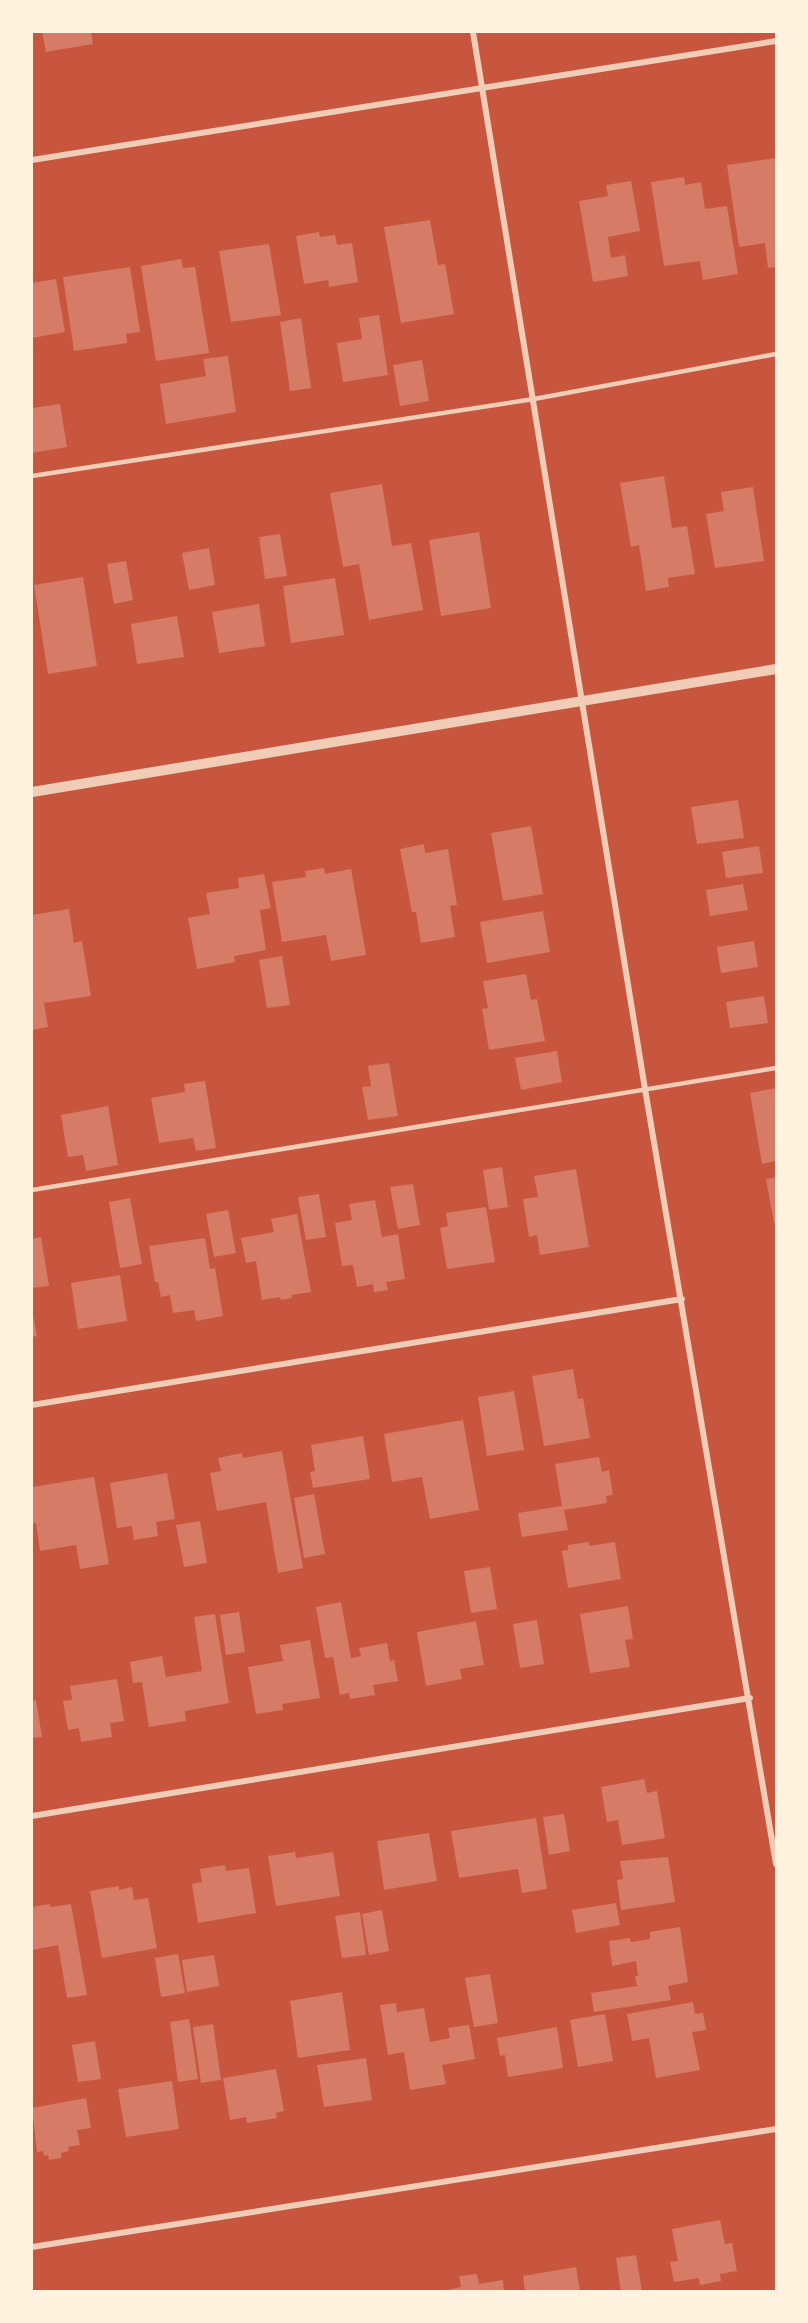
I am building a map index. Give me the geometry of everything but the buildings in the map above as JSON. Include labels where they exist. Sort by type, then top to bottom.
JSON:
[{"type":"street","points":[[473,32],[645,1089],[777,1864]]},
{"type":"street","points":[[32,160],[777,40]]},
{"type":"street","points":[[32,792],[777,669]]},
{"type":"street","points":[[32,1406],[682,1299]]},
{"type":"street","points":[[32,1816],[750,1698]]},
{"type":"street","points":[[32,2247],[777,2128]]},
{"type":"lane","points":[[32,476],[534,399],[777,354]]},
{"type":"lane","points":[[32,1190],[777,1068]]}]
